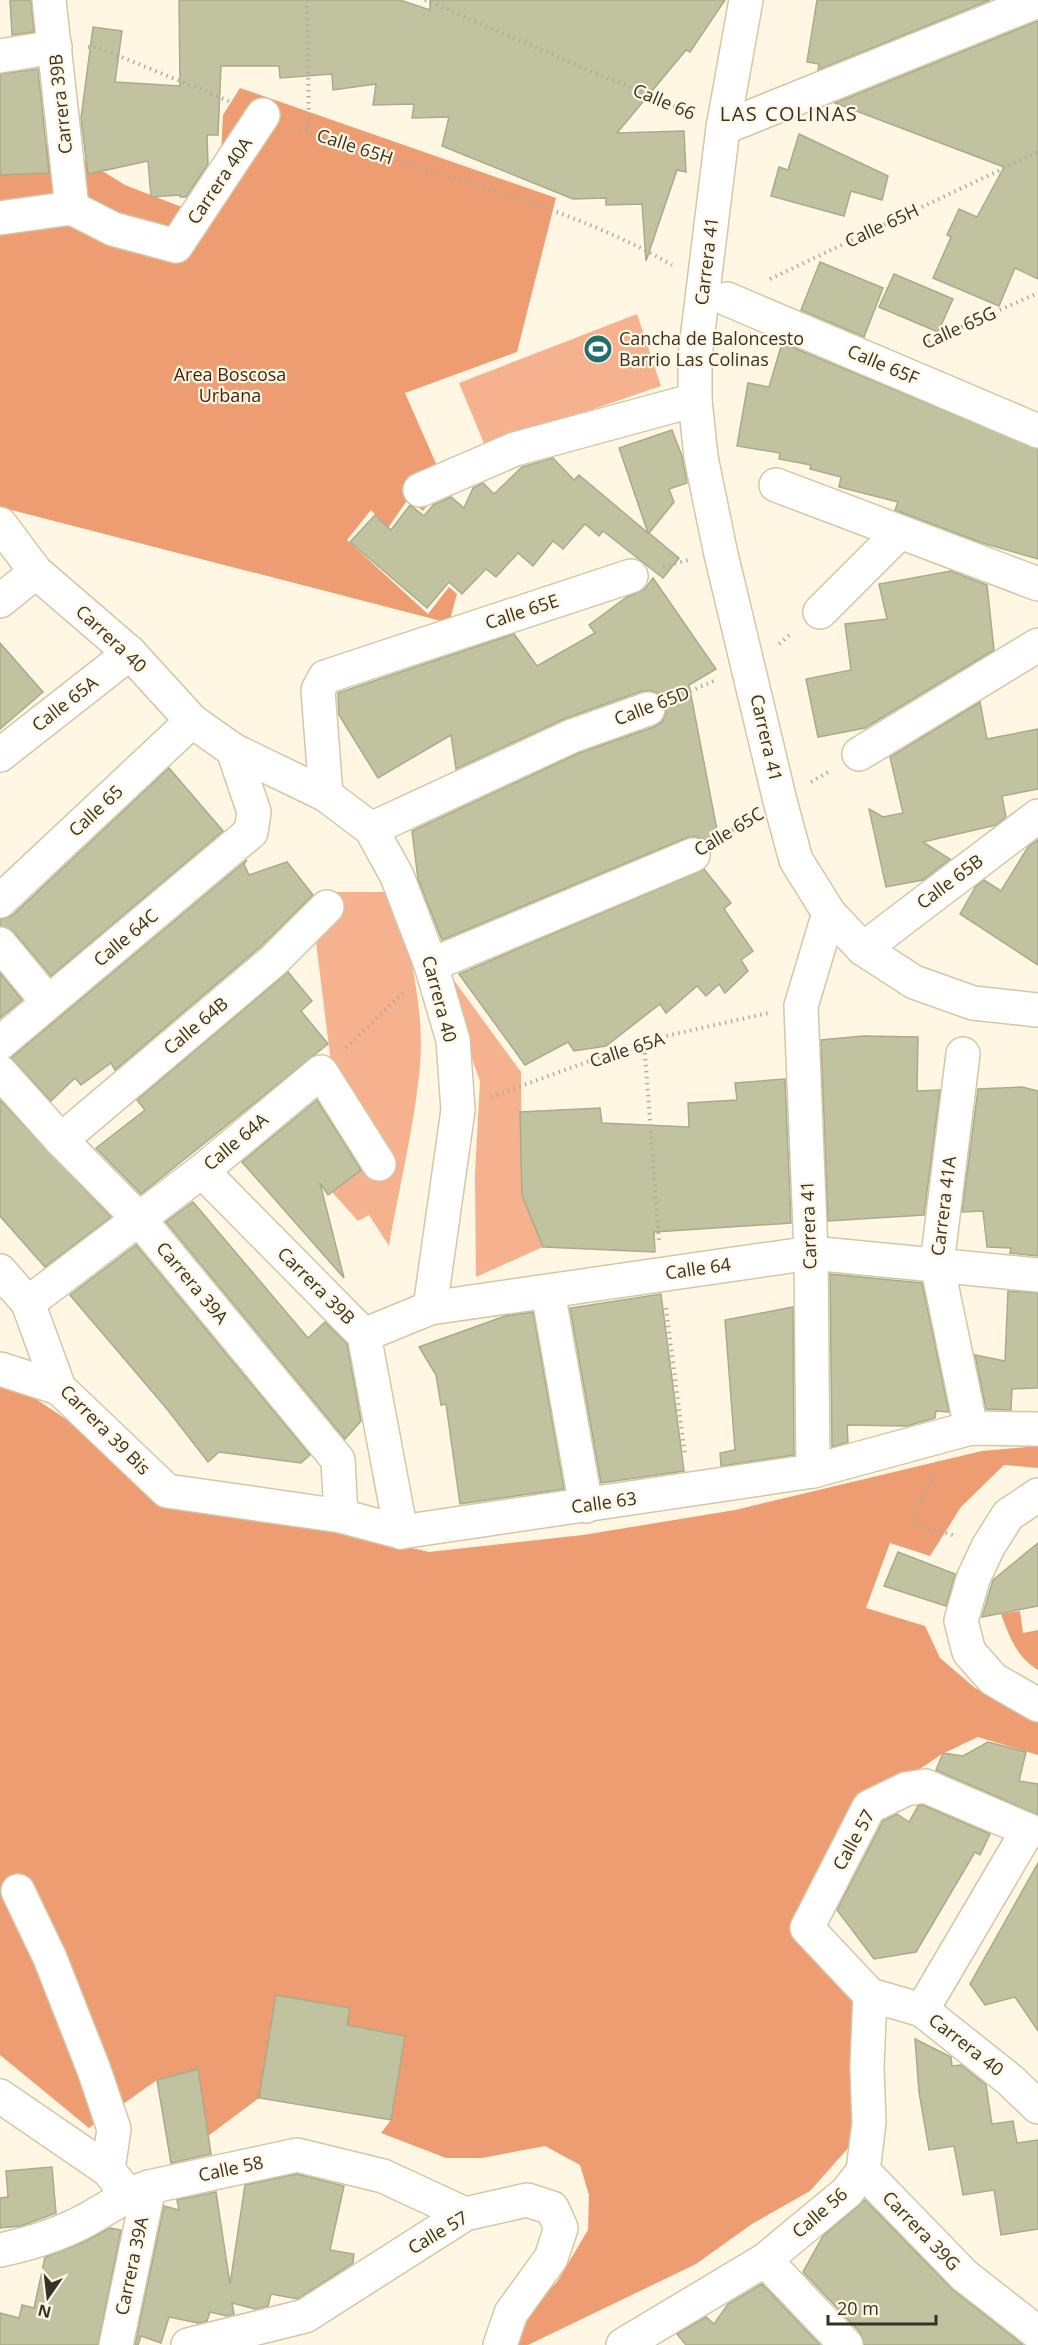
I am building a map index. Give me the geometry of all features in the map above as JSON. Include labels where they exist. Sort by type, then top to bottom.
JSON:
[{"type":"street","name":"Carrera 39B","points":[[49,0],[72,208]]},
{"type":"street","name":"Carrera 41","points":[[746,0],[723,128],[715,291],[695,356],[695,400],[701,457],[720,550],[750,666],[780,801],[796,860],[829,913],[801,1006],[811,1253],[813,1471]]},
{"type":"street","points":[[723,128],[1038,0]]},
{"type":"street","points":[[0,56],[55,47]]},
{"type":"street","name":"Carrera 40A","points":[[72,208],[113,228],[176,246],[263,115]]},
{"type":"street","points":[[0,218],[72,208]]},
{"type":"street","name":"Calle 65F","points":[[715,291],[1038,431]]},
{"type":"street","points":[[420,490],[515,449],[695,400]]},
{"type":"street","points":[[776,485],[1038,584]]},
{"type":"street","name":"Carrera 40","points":[[0,524],[36,572],[130,653],[192,721],[233,750],[326,795],[371,829],[397,876],[431,965],[453,1040],[458,1110],[430,1308]]},
{"type":"street","points":[[820,612],[900,532]]},
{"type":"street","points":[[0,601],[36,572]]},
{"type":"street","name":"Calle 65E","points":[[326,795],[318,690],[325,677],[631,576]]},
{"type":"street","points":[[859,754],[1038,645]]},
{"type":"street","name":"Calle 65A","points":[[0,755],[130,653]]},
{"type":"street","name":"Calle 65D","points":[[371,829],[572,736],[648,709]]},
{"type":"street","name":"Calle 65","points":[[0,901],[192,721]]},
{"type":"street","name":"Calle 64C","points":[[0,1043],[251,832],[254,812],[233,750]]},
{"type":"street","name":"Calle 65B","points":[[863,949],[1038,816]]},
{"type":"street","name":"Calle 65C","points":[[431,965],[693,855]]},
{"type":"street","name":"Calle 64B","points":[[61,1140],[273,961],[327,907]]},
{"type":"street","points":[[829,913],[863,949],[914,982],[945,995],[973,1003],[1038,1010]]},
{"type":"street","points":[[0,944],[48,1002]]},
{"type":"street","name":"Carrera 41A","points":[[963,1054],[937,1264],[971,1428]]},
{"type":"street","name":"Carrera 39A","points":[[0,1072],[61,1140],[139,1219],[338,1460],[341,1516]]},
{"type":"street","points":[[321,1072],[379,1164]]},
{"type":"street","name":"Calle 64A","points":[[28,1303],[202,1171],[321,1072]]},
{"type":"street","name":"Carrera 39B","points":[[202,1171],[364,1335],[401,1532]]},
{"type":"street","name":"Calle 64","points":[[364,1335],[430,1308],[811,1253],[1038,1275]]},
{"type":"street","name":"Carrera 39 Bis","points":[[0,1271],[28,1303],[59,1388],[167,1491]]},
{"type":"street","points":[[548,1292],[586,1506]]},
{"type":"street","points":[[0,1369],[59,1388]]},
{"type":"street","name":"Calle 63","points":[[167,1491],[341,1516],[401,1532],[813,1471],[971,1428],[1038,1429]]},
{"type":"street","points":[[1038,1495],[1008,1515],[988,1547],[973,1579],[961,1620],[969,1652],[993,1679],[1038,1705]]},
{"type":"street","name":"Calle 57","points":[[870,1995],[807,1928],[869,1807],[906,1789],[925,1786],[1028,1830],[921,2010]]},
{"type":"street","name":"Carrera 39A","points":[[18,1891],[50,1958],[94,2070],[114,2129],[128,2184],[116,2345]]},
{"type":"street","points":[[864,2171],[869,2122],[867,2067],[870,1995]]},
{"type":"street","name":"Carrera 40","points":[[870,1995],[921,2010],[1010,2080],[1038,2107]]},
{"type":"street","points":[[0,2096],[128,2184]]},
{"type":"street","name":"Calle 58","points":[[0,2250],[41,2239],[99,2213],[128,2184],[297,2155],[383,2175],[465,2214]]},
{"type":"street","name":"Calle 56","points":[[623,2345],[660,2336],[765,2260],[847,2192],[864,2171]]},
{"type":"street","name":"Carrera 39G","points":[[864,2171],[965,2276],[1038,2332]]},
{"type":"street","name":"Calle 57","points":[[188,2345],[304,2316],[465,2214],[527,2200],[552,2208],[561,2228],[551,2258],[511,2313],[501,2345]]},
{"type":"street","points":[[765,2260],[846,2345]]},
{"type":"path","points":[[307,0],[309,132]]},
{"type":"path","name":"Calle 66","points":[[425,0],[723,128]]},
{"type":"path","name":"Calle 65H","points":[[55,47],[96,47],[309,132],[536,206],[627,239],[715,291],[1038,152]]},
{"type":"path","name":"Calle 65G","points":[[880,363],[1038,293]]},
{"type":"path","points":[[631,576],[720,550]]},
{"type":"path","name":"Calle 65D","points":[[648,709],[750,666],[820,612]]},
{"type":"path","name":"Calle 65C","points":[[693,855],[859,754]]},
{"type":"path","points":[[321,1072],[431,965]]},
{"type":"path","name":"Calle 65A","points":[[458,1110],[644,1041],[801,1006]]},
{"type":"path","points":[[942,1468],[933,1476],[910,1522],[988,1547]]},
{"type":"shaded area","name":"Cancha de Baloncesto Barrio Las Colinas","points":[[637,314],[661,386],[485,446],[459,383]]},
{"type":"shaded area","points":[[327,892],[397,892],[415,978],[421,1044],[418,1087],[389,1246],[369,1215],[358,1221],[332,1192],[365,1167],[336,1103],[315,934]]},
{"type":"shaded area","points":[[453,979],[521,1072],[522,1195],[543,1247],[476,1277],[475,1174],[480,1081],[445,984]]},
{"type":"green space","name":"Area Boscosa Urbana","points":[[240,88],[556,198],[517,352],[405,393],[445,484],[423,511],[408,499],[388,528],[371,510],[347,540],[428,614],[449,587],[457,594],[449,623],[0,507],[0,158],[47,144],[83,159],[125,185],[179,206],[218,210],[223,115]]},
{"type":"green space","points":[[0,1375],[178,1494],[429,1552],[583,1535],[735,1510],[982,1451],[1038,1446],[1038,1468],[1004,1465],[961,1507],[930,1556],[890,1543],[866,1608],[925,1626],[940,1658],[975,1688],[1038,1716],[1038,1755],[978,1737],[942,1754],[902,1781],[820,1891],[828,1924],[870,1995],[858,2137],[810,2191],[752,2224],[696,2264],[528,2345],[517,2345],[507,2332],[557,2282],[588,2230],[589,2195],[580,2165],[545,2146],[482,2158],[446,2158],[381,2133],[391,2120],[405,2036],[370,2029],[367,2040],[276,1996],[259,2098],[208,2136],[198,2069],[157,2080],[89,2128],[0,2055]]},
{"type":"green space","points":[[1020,1611],[1023,1633],[1038,1630],[1038,1670],[1030,1665],[1019,1652],[1001,1614]]},
{"type":"building","points":[[10,0],[31,0],[34,32],[12,35]]},
{"type":"building","points":[[179,0],[400,0],[430,10],[430,0],[725,0],[690,52],[686,50],[617,133],[684,131],[686,172],[677,170],[646,261],[642,204],[606,205],[606,198],[573,199],[442,146],[449,117],[412,118],[414,104],[373,105],[376,84],[333,90],[332,74],[280,78],[279,66],[221,66],[218,135],[207,135],[208,164],[186,197],[180,197],[180,195],[151,197],[148,161],[88,174],[81,118],[93,27],[122,31],[115,82],[180,86]]},
{"type":"building","points":[[817,0],[990,0],[818,70],[819,64],[807,62]]},
{"type":"building","points":[[1038,21],[1038,279],[1015,268],[999,306],[933,278],[951,237],[947,235],[959,209],[977,217],[1004,167],[835,103]]},
{"type":"building","points":[[38,69],[49,173],[0,175],[0,74]]},
{"type":"building","points":[[799,134],[888,176],[882,200],[851,191],[844,216],[771,196],[779,167],[788,170]]},
{"type":"building","points":[[820,262],[883,288],[864,337],[801,310]]},
{"type":"building","points":[[894,274],[953,299],[938,332],[879,307]]},
{"type":"building","points":[[782,343],[1038,449],[1038,559],[979,542],[895,510],[898,502],[839,487],[841,477],[810,469],[811,465],[779,459],[780,453],[737,446],[748,383],[769,387]]},
{"type":"building","points":[[672,430],[682,456],[687,483],[669,489],[674,502],[649,533],[679,558],[663,578],[603,531],[599,536],[585,524],[563,549],[553,541],[533,566],[518,553],[496,577],[486,569],[462,594],[449,582],[427,608],[350,542],[375,515],[391,530],[410,505],[424,516],[433,505],[451,497],[464,508],[473,488],[483,483],[494,494],[522,467],[553,458],[574,480],[579,475],[648,533],[619,448]]},
{"type":"building","points":[[951,571],[987,585],[994,650],[865,728],[818,737],[806,679],[851,670],[845,624],[887,619],[879,584]]},
{"type":"building","points":[[653,578],[716,669],[689,685],[718,835],[704,840],[695,836],[686,838],[442,940],[418,879],[412,831],[579,753],[654,727],[662,722],[666,713],[665,702],[661,695],[652,691],[642,691],[564,719],[456,769],[451,735],[378,778],[339,715],[338,693],[514,634],[537,666],[595,633],[589,625],[627,597],[645,589]]},
{"type":"building","points":[[0,643],[43,692],[0,729]]},
{"type":"building","points":[[980,702],[987,739],[1038,729],[1038,789],[1002,796],[1006,817],[996,825],[923,842],[950,859],[923,880],[886,887],[869,809],[883,817],[903,813],[890,757]]},
{"type":"building","points":[[169,768],[223,831],[51,976],[14,932],[0,926],[0,919],[13,915]]},
{"type":"building","points":[[1038,840],[1038,965],[960,914],[976,886],[984,880],[1001,891],[1028,847]]},
{"type":"building","points":[[247,860],[244,864],[249,875],[287,862],[313,895],[260,947],[115,1070],[111,1063],[81,1085],[75,1078],[51,1101],[11,1058]]},
{"type":"building","points":[[704,869],[731,903],[724,909],[753,951],[741,960],[748,971],[725,993],[719,984],[706,996],[697,986],[666,1013],[660,1004],[606,1046],[574,1051],[568,1042],[525,1065],[459,974]]},
{"type":"building","points":[[288,972],[312,1001],[301,1011],[328,1044],[141,1194],[96,1148],[145,1110],[137,1100]]},
{"type":"building","points":[[0,973],[22,1000],[0,1018]]},
{"type":"building","points":[[863,1036],[918,1037],[917,1091],[940,1090],[924,1215],[828,1221],[821,1040]]},
{"type":"building","points":[[785,1079],[791,1223],[654,1232],[655,1252],[543,1247],[522,1195],[520,1112],[600,1108],[602,1123],[689,1127],[688,1103],[737,1100],[735,1083]]},
{"type":"building","points":[[1022,1087],[1038,1091],[1038,1256],[1010,1253],[1011,1248],[987,1247],[983,1211],[962,1212],[978,1089]]},
{"type":"building","points":[[0,1100],[111,1217],[45,1267],[0,1216]]},
{"type":"building","points":[[317,1100],[361,1170],[328,1195],[320,1183],[344,1278],[242,1162]]},
{"type":"building","points":[[193,1202],[308,1338],[325,1322],[347,1344],[361,1421],[345,1439],[166,1222]]},
{"type":"building","points":[[136,1245],[310,1455],[301,1463],[219,1452],[208,1462],[167,1409],[70,1295]]},
{"type":"building","points":[[830,1274],[922,1283],[949,1412],[936,1411],[935,1418],[907,1426],[847,1425],[848,1442],[832,1447]]},
{"type":"building","points":[[1008,1291],[1038,1293],[1038,1388],[1012,1389],[1011,1410],[986,1409],[975,1355],[1005,1361]]},
{"type":"building","points":[[661,1294],[684,1471],[601,1483],[570,1308]]},
{"type":"building","points":[[793,1307],[794,1455],[721,1466],[720,1453],[735,1450],[725,1320]]},
{"type":"building","points":[[533,1312],[564,1489],[460,1504],[446,1404],[441,1405],[436,1375],[419,1347],[505,1316]]},
{"type":"building","points":[[1038,1543],[1038,1606],[982,1617],[993,1580]]},
{"type":"building","points":[[898,1552],[955,1574],[946,1606],[884,1586]]},
{"type":"building","points":[[988,1742],[1026,1752],[1019,1781],[1038,1784],[1038,1815],[936,1770],[943,1753],[963,1756]]},
{"type":"building","points":[[923,1805],[990,1834],[980,1855],[975,1852],[916,1952],[874,1959],[837,1910],[883,1821],[897,1814],[909,1822],[918,1806]]},
{"type":"building","points":[[1038,1863],[1038,2031],[1015,1997],[985,2005],[970,1984]]},
{"type":"building","points":[[276,1995],[350,2008],[347,2025],[405,2036],[391,2120],[259,2098]]},
{"type":"building","points":[[915,2039],[951,2057],[952,2066],[961,2065],[986,2085],[992,2124],[1013,2121],[1017,2143],[1038,2140],[1038,2229],[1001,2235],[994,2190],[963,2195],[954,2146],[929,2150],[919,2092]]},
{"type":"building","points":[[198,2069],[211,2154],[171,2163],[157,2080]]},
{"type":"building","points":[[52,2167],[56,2213],[21,2226],[0,2228],[0,2198],[8,2197],[6,2171]]},
{"type":"building","points":[[297,2174],[344,2186],[330,2250],[354,2254],[353,2263],[298,2299],[271,2294],[268,2306],[255,2309],[232,2303],[234,2314],[227,2316],[210,2312],[207,2321],[198,2323],[169,2317],[161,2343],[141,2336],[138,2345],[135,2345],[164,2206],[179,2210],[177,2200],[216,2192],[230,2284],[245,2185]]},
{"type":"building","points":[[865,2200],[952,2289],[1023,2345],[864,2345],[860,2332],[803,2272],[823,2236]]},
{"type":"building","points":[[110,2228],[121,2230],[98,2345],[0,2345],[0,2313],[19,2318],[22,2305],[34,2308],[45,2257],[84,2242]]},
{"type":"building","points":[[762,2284],[820,2345],[686,2345],[677,2334],[706,2317],[714,2324],[728,2304]]},
{"type":"place","name":"Cancha de Baloncesto Barrio Las Colinas","points":[[598,349]]},
{"type":"district","name":"LAS COLINAS","points":[[789,114]]}]
